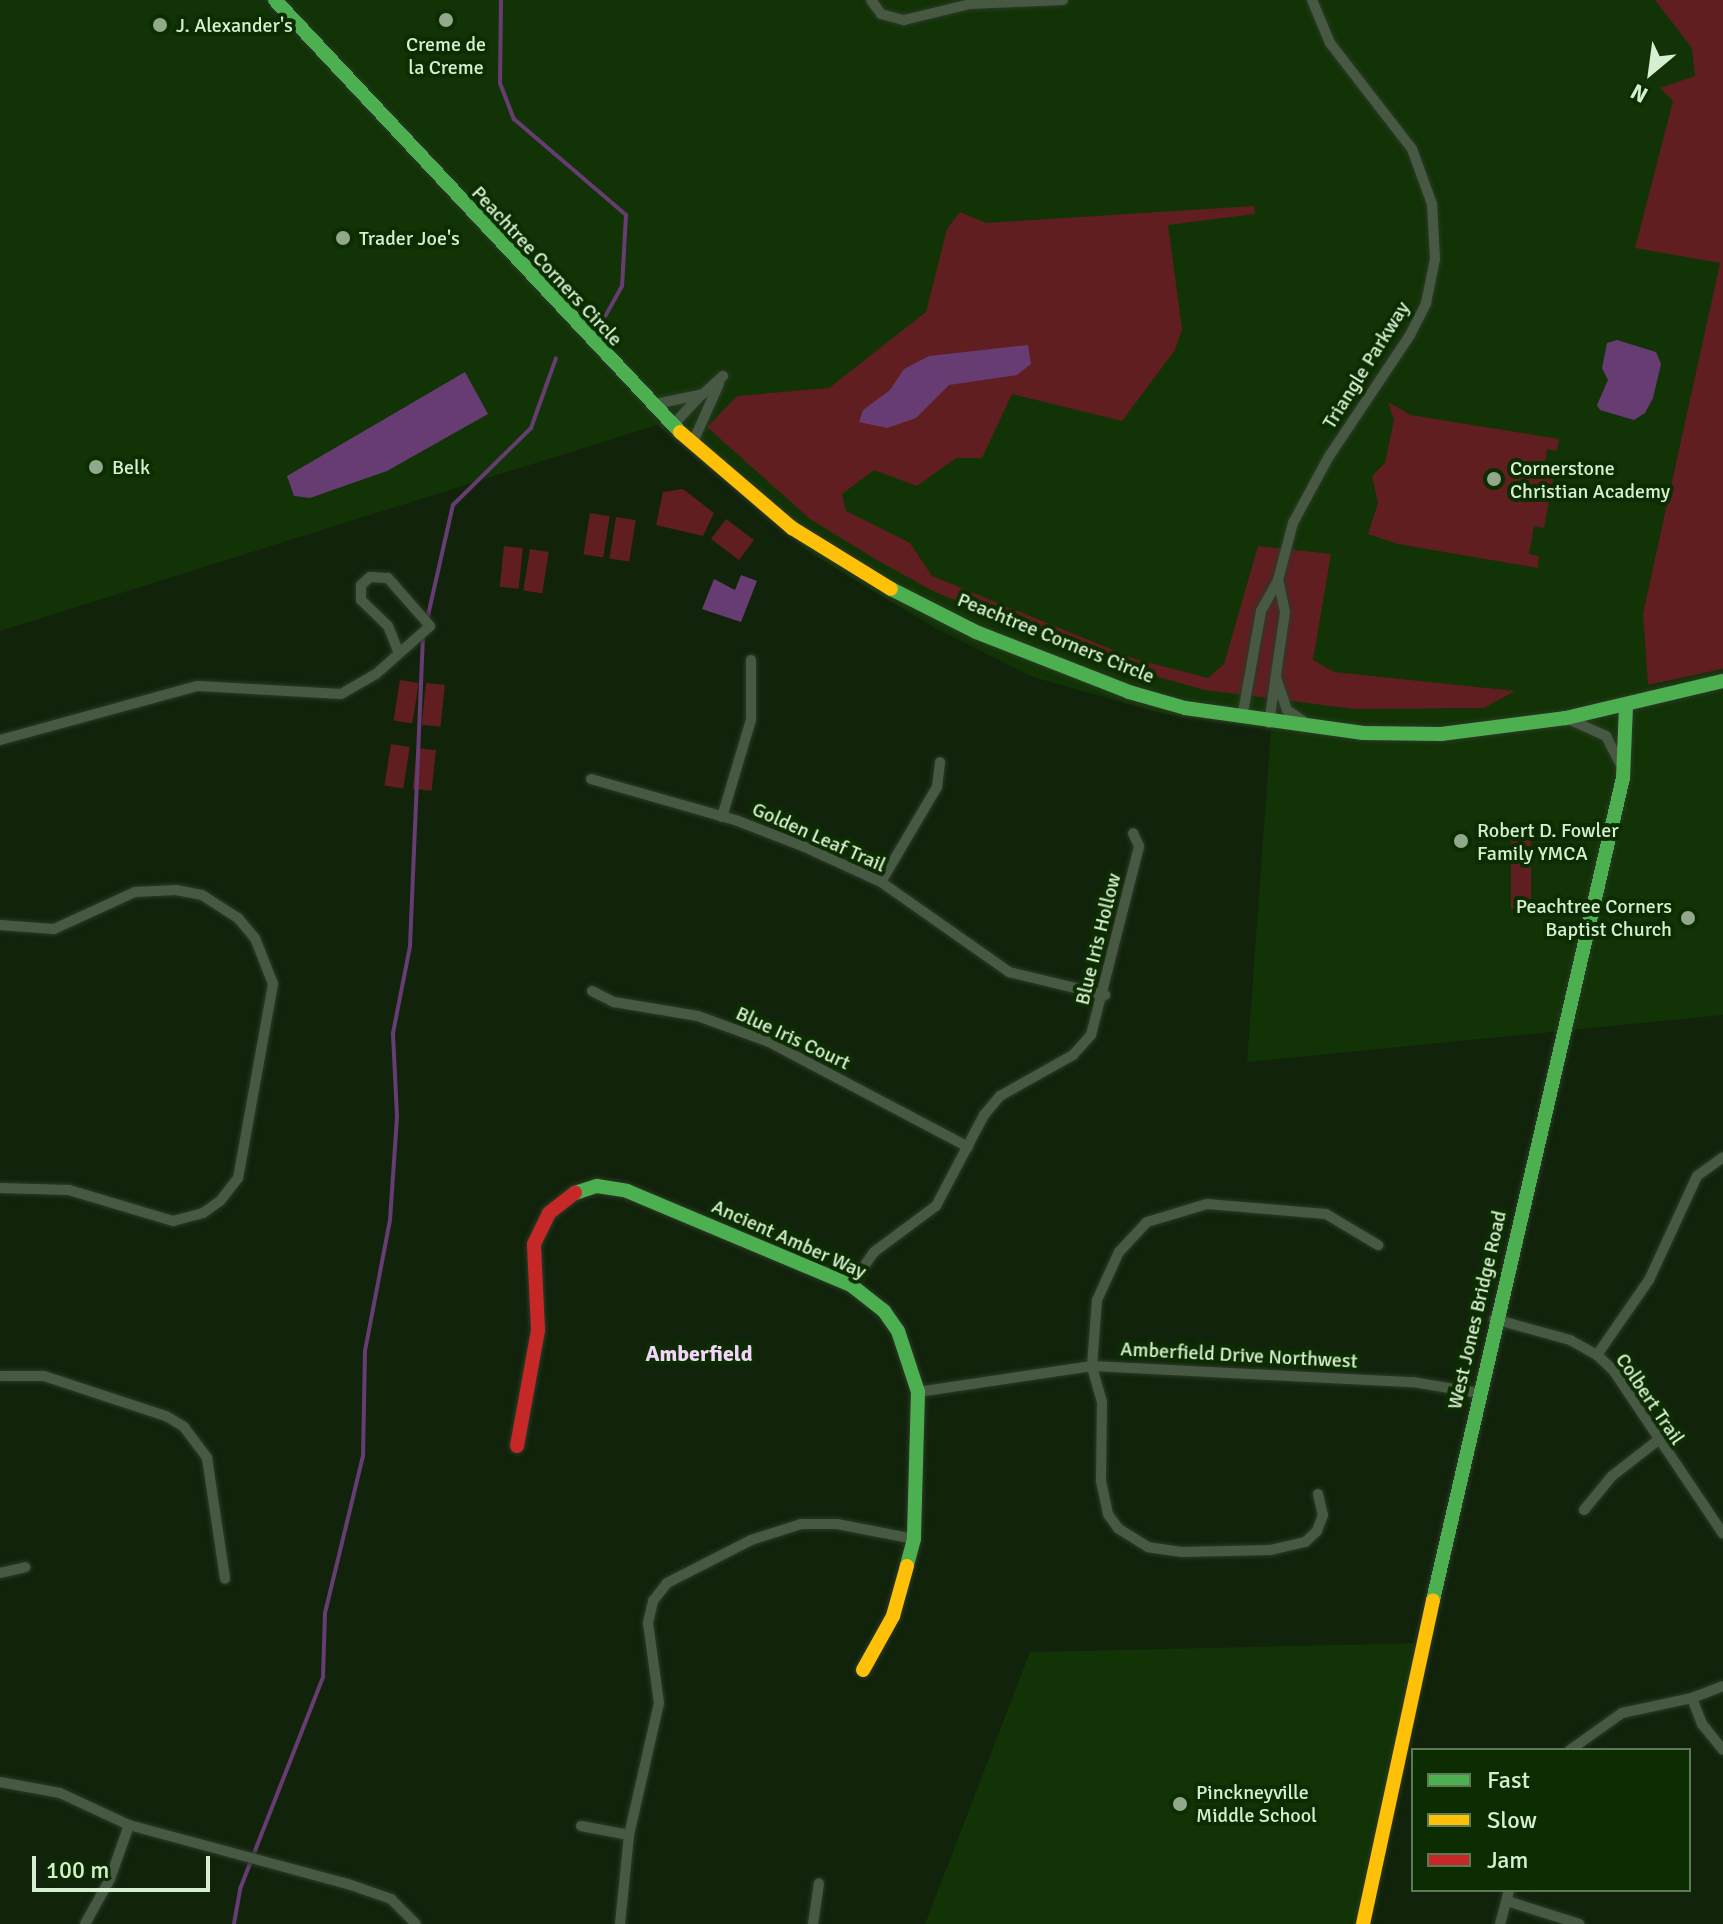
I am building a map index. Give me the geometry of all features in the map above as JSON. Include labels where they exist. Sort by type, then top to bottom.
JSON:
[{"type":"street","name":"Peachtree Corners Circle","points":[[275,0],[651,405],[692,444],[792,528],[878,582],[962,625],[1129,692],[1242,718],[1314,729],[1441,734],[1566,718],[1723,681]]},
{"type":"street","points":[[871,0],[881,14],[904,20],[967,2],[1063,0]]},
{"type":"street","name":"Triangle Parkway","points":[[1242,718],[1261,611],[1278,580],[1285,546],[1304,499],[1410,335],[1426,303],[1435,259],[1432,204],[1412,149],[1330,43],[1312,0]]},
{"type":"street","points":[[673,425],[723,376],[692,444]]},
{"type":"street","points":[[651,405],[703,394]]},
{"type":"street","points":[[0,740],[198,686],[341,694],[376,674],[430,626],[388,578],[370,577],[361,585],[361,600],[388,626],[399,653]]},
{"type":"street","name":"Triangle Parkway","points":[[1269,723],[1285,612],[1278,580]]},
{"type":"street","points":[[722,817],[751,720],[751,660]]},
{"type":"street","points":[[1275,676],[1287,710],[1314,729]]},
{"type":"street","name":"West Jones Bridge Road","points":[[1363,1924],[1494,1319],[1623,778],[1626,706]]},
{"type":"street","points":[[1566,718],[1606,736],[1616,748],[1623,778]]},
{"type":"street","points":[[881,882],[937,787],[940,762]]},
{"type":"street","name":"Golden Leaf Trail","points":[[591,779],[722,817],[881,882],[1009,972],[1105,995]]},
{"type":"street","name":"Blue Iris Hollow","points":[[851,1285],[874,1252],[936,1206],[1000,1096],[1073,1055],[1091,1035],[1105,995],[1139,846],[1133,833]]},
{"type":"street","points":[[0,925],[54,929],[135,892],[176,890],[202,895],[238,918],[255,938],[273,984],[238,1178],[220,1201],[203,1213],[173,1221],[69,1190],[0,1188]]},
{"type":"street","name":"Blue Iris Court","points":[[592,991],[614,1002],[698,1016],[769,1042],[968,1147]]},
{"type":"street","points":[[1597,1355],[1649,1280],[1697,1176],[1723,1157]]},
{"type":"street","name":"Ancient Amber Way","points":[[517,1446],[538,1330],[534,1244],[549,1213],[578,1191],[597,1186],[627,1191],[851,1285],[884,1311],[898,1331],[918,1392],[914,1539],[893,1616],[863,1670]]},
{"type":"street","points":[[1318,1494],[1323,1515],[1305,1542],[1217,1553],[1182,1552],[1132,1540],[1108,1514],[1101,1481],[1102,1402],[1092,1366],[1094,1317],[1102,1283],[1119,1252],[1147,1222],[1207,1204],[1279,1207],[1326,1214],[1378,1245]]},
{"type":"street","name":"Colbert Trail","points":[[1494,1319],[1570,1340],[1597,1355],[1626,1388],[1657,1441],[1723,1534]]},
{"type":"street","name":"Amberfield Drive Northwest","points":[[918,1392],[1092,1366],[1413,1382],[1478,1393]]},
{"type":"street","points":[[0,1376],[44,1376],[166,1416],[184,1427],[207,1458],[225,1579]]},
{"type":"street","points":[[1584,1510],[1612,1476],[1657,1441]]},
{"type":"street","points":[[620,1924],[629,1835],[659,1703],[648,1646],[653,1601],[667,1583],[686,1570],[784,1528],[819,1522],[914,1539]]},
{"type":"street","points":[[0,1573],[25,1567]]},
{"type":"street","points":[[1573,1748],[1622,1713],[1692,1698],[1723,1686]]},
{"type":"street","points":[[1692,1698],[1702,1724],[1723,1750]]},
{"type":"street","points":[[0,1782],[60,1793],[129,1825],[348,1884],[391,1899],[416,1924]]},
{"type":"street","points":[[85,1924],[110,1879],[129,1825]]},
{"type":"street","points":[[581,1826],[629,1835]]},
{"type":"street","points":[[813,1924],[819,1883]]},
{"type":"street","points":[[1500,1924],[1508,1895],[1579,1924]]},
{"type":"shaded area","points":[[0,0],[1723,0],[1723,250],[1643,613],[1649,685],[1723,669],[1723,1015],[1247,1062],[1271,729],[1163,714],[1033,677],[935,628],[815,556],[657,425],[0,631]]},
{"type":"shaded area","points":[[1655,0],[1723,0],[1723,669],[1648,685],[1643,613],[1720,263],[1635,248],[1673,101],[1660,88],[1695,76],[1692,48]]},
{"type":"shaded area","points":[[1254,206],[1255,214],[1168,225],[1182,329],[1175,350],[1122,421],[1012,394],[982,458],[956,458],[917,486],[874,470],[842,494],[846,511],[910,543],[932,576],[1135,659],[1208,678],[1224,664],[1258,546],[1331,554],[1313,660],[1334,672],[1515,691],[1484,708],[1354,709],[1205,690],[1104,662],[933,591],[877,560],[810,519],[707,427],[737,396],[829,388],[926,312],[947,229],[960,212],[986,223]]},
{"type":"shaded area","points":[[1617,340],[1656,352],[1661,364],[1653,398],[1645,413],[1634,420],[1600,410],[1597,405],[1608,380],[1602,368],[1607,343]]},
{"type":"shaded area","points":[[1028,345],[1031,364],[1017,375],[949,385],[916,418],[887,428],[859,422],[863,410],[890,390],[904,369],[929,356]]},
{"type":"shaded area","points":[[465,372],[488,414],[387,471],[310,498],[294,496],[287,476]]},
{"type":"shaded area","points":[[1388,402],[1411,415],[1559,439],[1557,451],[1547,449],[1543,476],[1553,479],[1544,528],[1534,526],[1529,554],[1539,556],[1538,568],[1398,544],[1368,534],[1378,503],[1372,476],[1385,463],[1394,420]]},
{"type":"shaded area","points":[[683,489],[714,513],[703,536],[656,525],[663,492]]},
{"type":"shaded area","points":[[590,513],[610,516],[603,558],[583,554]]},
{"type":"shaded area","points":[[616,517],[636,520],[629,562],[609,558]]},
{"type":"shaded area","points":[[726,519],[754,540],[739,560],[711,539]]},
{"type":"shaded area","points":[[504,546],[523,548],[519,589],[500,587]]},
{"type":"shaded area","points":[[530,549],[549,552],[542,593],[523,590]]},
{"type":"shaded area","points":[[741,575],[757,581],[741,622],[702,609],[714,579],[735,590]]},
{"type":"shaded area","points":[[400,680],[419,683],[412,723],[394,720]]},
{"type":"shaded area","points":[[426,683],[445,685],[441,727],[422,725]]},
{"type":"shaded area","points":[[391,744],[410,747],[403,788],[384,785]]},
{"type":"shaded area","points":[[417,748],[436,750],[432,791],[413,789]]},
{"type":"shaded area","points":[[1511,840],[1531,840],[1531,909],[1511,909]]},
{"type":"shaded area","name":"Pinckneyville Middle School","points":[[1423,1643],[1363,1924],[925,1924],[1030,1652]]},
{"type":"waterway","points":[[501,0],[500,83],[514,119],[626,215],[622,286],[605,317]]},
{"type":"waterway","points":[[427,620],[453,505],[531,428],[556,358]]},
{"type":"waterway","points":[[234,1924],[240,1889],[323,1677],[325,1613],[363,1456],[365,1351],[390,1220],[397,1116],[393,1033],[410,946],[423,636]]},
{"type":"traffic: fast","points":[[275,0],[680,432]]},
{"type":"traffic: fast","points":[[891,589],[976,632],[1129,692],[1185,708],[1363,733],[1441,734],[1566,718],[1723,681]]},
{"type":"traffic: fast","points":[[1433,1600],[1623,778],[1626,706]]},
{"type":"traffic: fast","points":[[575,1193],[597,1186],[627,1191],[851,1285],[884,1311],[898,1331],[918,1392],[914,1539],[907,1566]]},
{"type":"traffic: slow","points":[[680,432],[792,528],[891,589]]},
{"type":"traffic: slow","points":[[863,1670],[893,1616],[907,1566]]},
{"type":"traffic: slow","points":[[1363,1924],[1433,1600]]},
{"type":"traffic: jam","points":[[517,1446],[538,1330],[534,1244],[549,1213],[575,1193]]},
{"type":"place","name":"Creme de la Creme","points":[[446,20]]},
{"type":"place","name":"J. Alexander's","points":[[160,25]]},
{"type":"place","name":"Trader Joe's","points":[[343,238]]},
{"type":"place","name":"Belk","points":[[96,467]]},
{"type":"place","name":"Cornerstone Christian Academy","points":[[1494,479]]},
{"type":"place","name":"Robert D. Fowler Family YMCA","points":[[1461,841]]},
{"type":"place","name":"Peachtree Corners Baptist Church","points":[[1688,918]]},
{"type":"place","name":"Pinckneyville Middle School","points":[[1180,1804]]},
{"type":"district","name":"Amberfield","points":[[699,1354]]}]
